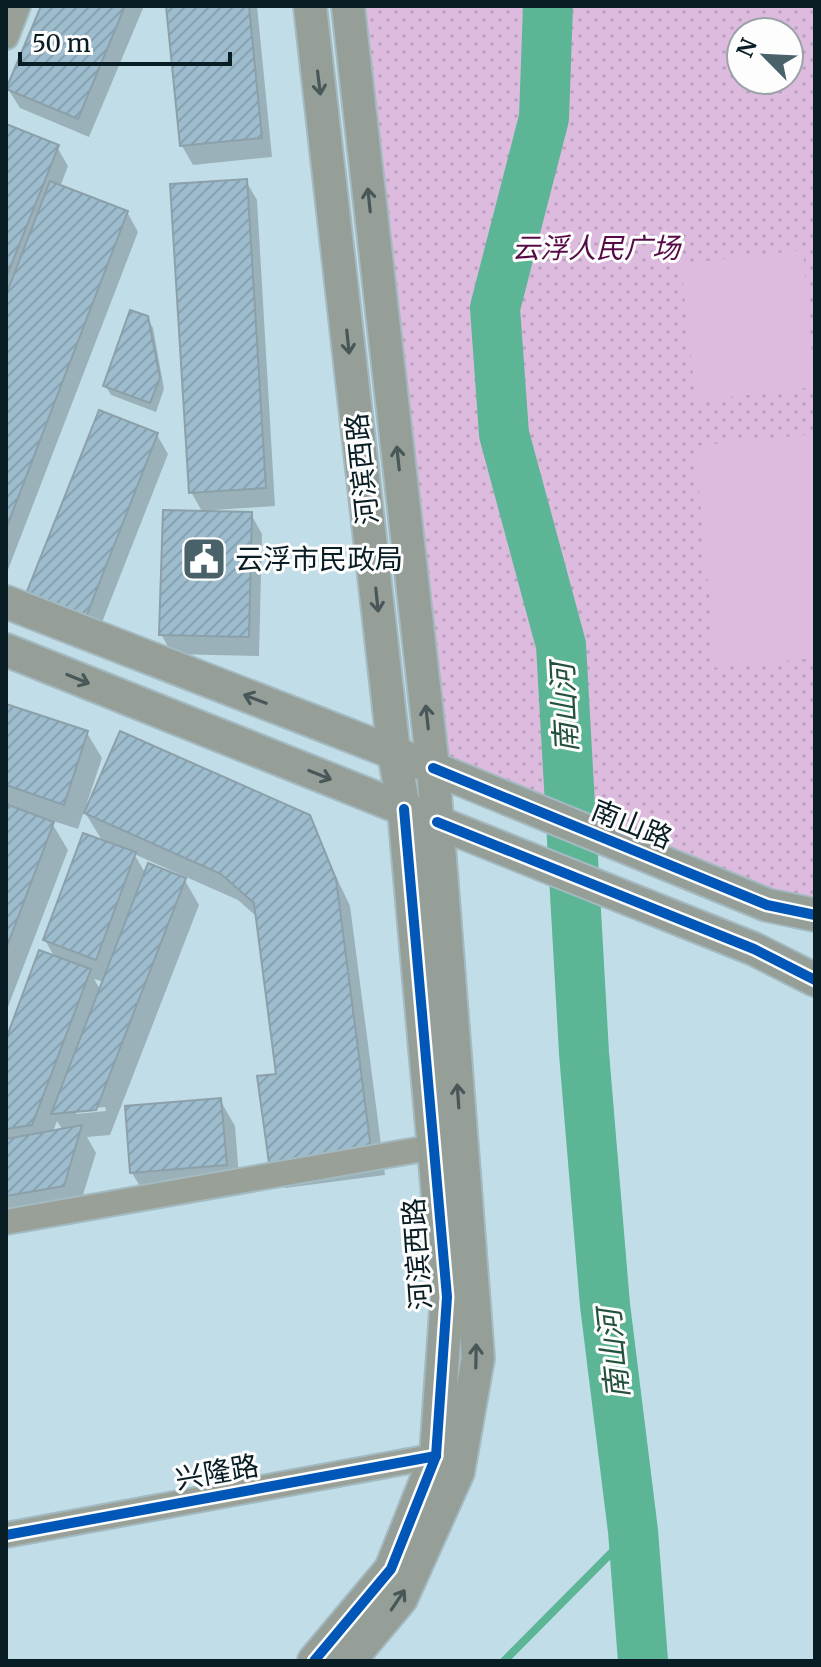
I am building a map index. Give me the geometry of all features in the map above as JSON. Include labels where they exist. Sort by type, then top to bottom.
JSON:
[{"type":"main road","name":"河滨西路","points":[[310,6],[394,753],[404,809],[447,1297],[436,1456],[391,1569],[314,1661]]},
{"type":"main road","name":"河滨西路","points":[[348,6],[433,768],[478,1358],[458,1472],[401,1599],[349,1661]]},
{"type":"main road","name":"南山路","points":[[6,602],[433,768],[767,905],[815,915]]},
{"type":"main road","points":[[7,654],[754,949],[815,980]]},
{"type":"street","points":[[6,37],[18,6]]},
{"type":"street","points":[[6,1222],[434,1147]]},
{"type":"street","name":"兴隆路","points":[[6,1535],[436,1456]]},
{"type":"green space","name":"云浮人民广场","points":[[348,6],[815,6],[815,915],[433,768]]},
{"type":"green space","points":[[803,250],[815,387],[696,401],[681,264]]},
{"type":"green space","points":[[815,434],[815,658],[716,668],[695,446]]},
{"type":"building","points":[[41,6],[125,6],[78,119],[6,89]]},
{"type":"building","points":[[166,6],[249,6],[262,138],[180,146]]},
{"type":"building","points":[[6,124],[59,145],[6,278]]},
{"type":"building","points":[[247,179],[266,488],[189,493],[170,184]]},
{"type":"building","points":[[50,181],[128,211],[6,529],[6,295]]},
{"type":"building","points":[[130,310],[148,316],[160,378],[150,403],[103,386]]},
{"type":"building","points":[[99,410],[158,433],[86,617],[26,594]]},
{"type":"building","points":[[163,510],[252,512],[249,637],[159,635]]},
{"type":"building","points":[[6,704],[88,731],[64,805],[6,785]]},
{"type":"building","points":[[120,731],[310,815],[336,879],[371,1149],[269,1163],[257,1076],[276,1074],[254,903],[221,874],[84,813]]},
{"type":"building","points":[[6,804],[54,822],[6,949]]},
{"type":"building","points":[[83,833],[136,852],[96,960],[43,940]]},
{"type":"building","points":[[148,863],[186,878],[96,1110],[51,1114]]},
{"type":"building","points":[[39,950],[91,969],[32,1125],[6,1129],[6,1039]]},
{"type":"building","points":[[221,1098],[227,1165],[130,1173],[125,1106]]},
{"type":"building","points":[[82,1125],[64,1186],[6,1196],[6,1139]]},
{"type":"waterway","name":"南山河","points":[[548,6],[544,118],[495,308],[504,434],[561,645],[584,1053],[605,1305],[633,1531],[643,1661]]},
{"type":"waterway","points":[[504,1661],[633,1531]]},
{"type":"cycle path","points":[[433,768],[767,905],[815,915]]},
{"type":"cycle path","points":[[314,1661],[391,1569],[436,1456],[447,1297],[404,809]]},
{"type":"cycle path","points":[[437,822],[754,949],[815,980]]},
{"type":"cycle path","points":[[6,1535],[436,1456]]},
{"type":"place","name":"云浮市民政局","points":[[204,559]]}]
